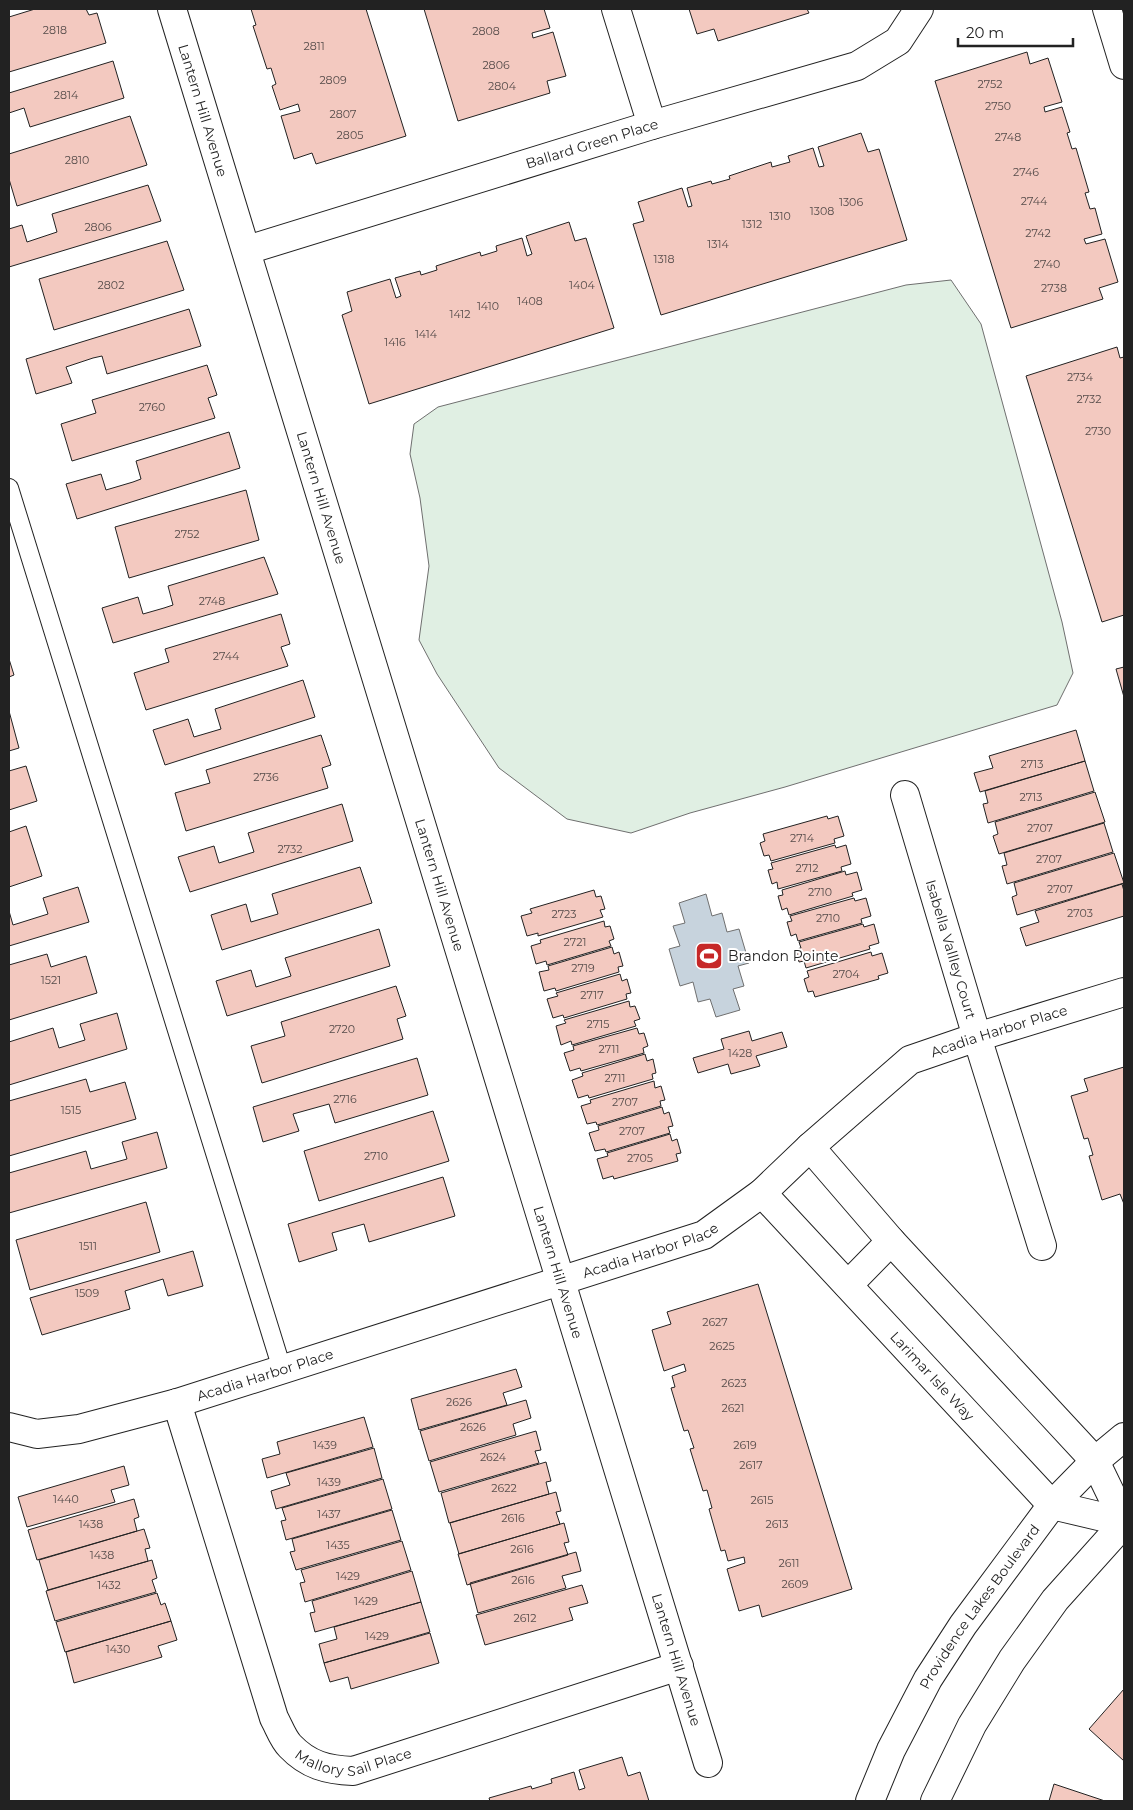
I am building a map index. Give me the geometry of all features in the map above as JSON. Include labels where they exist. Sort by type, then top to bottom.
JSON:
[{"type":"street","name":"Lantern Hill Avenue","points":[[172,9],[708,1762]]},
{"type":"street","points":[[616,9],[652,125]]},
{"type":"street","name":"Ballard Green Place","points":[[247,250],[652,125],[857,66],[898,41],[919,9]]},
{"type":"street","points":[[1107,9],[1124,65]]},
{"type":"street","name":"Isabella Vallley Court","points":[[905,795],[1042,1246]]},
{"type":"street","name":"Acadia Harbor Place","points":[[9,1427],[37,1434],[79,1429],[177,1404],[704,1235],[762,1193],[810,1147],[910,1060],[977,1037],[1124,992]]},
{"type":"street","points":[[810,1147],[891,1241],[1095,1460],[1124,1522]]},
{"type":"street","name":"Larimar Isle Way","points":[[762,1193],[1052,1505]]},
{"type":"street","points":[[848,1285],[891,1241]]},
{"type":"street","name":"Mallory Sail Place","points":[[177,1404],[274,1718],[289,1745],[311,1763],[332,1770],[353,1771],[679,1666]]},
{"type":"street","name":"Providence Lakes Boulevard","points":[[870,1801],[891,1750],[928,1679],[963,1625],[1052,1505],[1095,1460],[1124,1437]]},
{"type":"street","points":[[1052,1505],[1124,1522]]},
{"type":"street","points":[[935,1801],[972,1725],[1012,1660],[1055,1600],[1124,1522]]},
{"type":"lane","points":[[9,488],[282,1369]]},
{"type":"green space","points":[[951,280],[981,324],[1062,622],[1073,673],[1057,705],[785,787],[690,813],[631,833],[567,819],[499,768],[437,674],[419,640],[429,566],[420,498],[410,454],[414,424],[438,407],[906,285]]},
{"type":"shaded area","name":"Brandon Pointe","points":[[706,894],[712,916],[722,913],[727,932],[739,929],[749,963],[738,966],[744,986],[733,989],[740,1010],[716,1017],[710,999],[698,1002],[693,982],[680,986],[669,949],[680,946],[673,926],[685,923],[679,903]]},
{"type":"building","points":[[35,9],[86,9],[89,15],[97,13],[106,43],[9,72],[9,17]]},
{"type":"building","points":[[251,9],[366,9],[406,136],[316,164],[312,153],[294,159],[281,116],[300,111],[298,104],[280,110],[272,86],[276,84],[271,68],[267,69],[253,26],[256,25]]},
{"type":"building","points":[[424,9],[544,9],[550,28],[532,33],[533,38],[553,32],[566,76],[547,81],[550,93],[458,121]]},
{"type":"building","points":[[689,9],[807,9],[809,13],[718,41],[714,29],[697,34]]},
{"type":"building","points":[[1027,52],[1030,64],[1048,58],[1062,102],[1044,107],[1045,112],[1062,107],[1070,132],[1067,133],[1072,149],[1076,148],[1089,192],[1085,193],[1090,209],[1095,208],[1102,234],[1084,239],[1086,244],[1105,239],[1118,282],[1099,288],[1103,299],[1011,328],[935,81]]},
{"type":"building","points":[[113,61],[124,98],[30,127],[24,108],[9,113],[9,93]]},
{"type":"building","points":[[130,116],[147,165],[17,206],[9,179],[9,154]]},
{"type":"building","points":[[861,133],[868,152],[879,149],[907,240],[661,315],[633,224],[644,221],[638,202],[682,188],[688,207],[692,206],[687,188],[711,181],[712,184],[730,179],[729,176],[771,162],[772,167],[790,162],[788,156],[813,148],[819,167],[824,166],[818,147]]},
{"type":"building","points":[[148,185],[161,221],[9,267],[9,229],[22,225],[27,242],[57,232],[52,214]]},
{"type":"building","points":[[569,222],[575,241],[586,238],[614,328],[369,404],[342,315],[352,311],[347,292],[390,279],[396,298],[401,296],[395,278],[420,271],[421,275],[437,270],[436,266],[480,252],[481,256],[497,251],[496,246],[522,238],[527,256],[532,254],[526,236]]},
{"type":"building","points":[[167,241],[184,290],[54,330],[39,279]]},
{"type":"building","points":[[189,309],[201,346],[107,374],[102,356],[93,358],[66,367],[72,383],[36,394],[26,359]]},
{"type":"building","points":[[1117,347],[1120,358],[1124,357],[1124,615],[1102,622],[1026,376]]},
{"type":"building","points":[[207,365],[217,395],[208,398],[215,418],[72,461],[61,424],[96,413],[92,400]]},
{"type":"building","points":[[229,432],[240,468],[77,519],[66,484],[101,474],[106,490],[133,482],[141,479],[136,461]]},
{"type":"building","points":[[246,490],[259,540],[129,578],[115,527]]},
{"type":"building","points":[[264,557],[278,594],[113,643],[102,608],[138,597],[143,614],[164,608],[173,605],[168,586]]},
{"type":"building","points":[[281,614],[290,644],[281,647],[288,666],[146,710],[134,673],[169,662],[165,649]]},
{"type":"building","points":[[9,659],[14,675],[9,677]]},
{"type":"building","points":[[1124,667],[1124,697],[1116,669]]},
{"type":"building","points":[[303,680],[315,717],[165,765],[153,730],[188,719],[194,737],[221,729],[215,709]]},
{"type":"building","points":[[9,711],[19,748],[9,751]]},
{"type":"building","points":[[1076,730],[1085,761],[980,792],[974,773],[993,768],[989,756]]},
{"type":"building","points":[[321,735],[331,765],[322,768],[328,788],[186,831],[175,793],[210,783],[206,770]]},
{"type":"building","points":[[1085,761],[1094,791],[988,823],[983,804],[988,803],[985,791]]},
{"type":"building","points":[[26,766],[37,801],[9,810],[9,771]]},
{"type":"building","points":[[1095,792],[1105,822],[999,854],[993,836],[998,834],[995,822]]},
{"type":"building","points":[[342,804],[353,841],[190,892],[178,857],[214,846],[219,863],[254,852],[248,833]]},
{"type":"building","points":[[827,816],[828,819],[838,816],[844,836],[834,839],[835,843],[771,861],[769,855],[764,856],[760,843],[765,841],[763,834]]},
{"type":"building","points":[[1104,823],[1113,852],[1007,884],[1002,866],[1007,865],[1004,853]]},
{"type":"building","points":[[26,826],[42,876],[9,887],[9,832]]},
{"type":"building","points":[[835,845],[836,848],[846,845],[851,864],[841,867],[842,871],[778,889],[777,882],[772,884],[768,870],[773,869],[771,863]]},
{"type":"building","points":[[1114,853],[1124,883],[1017,915],[1012,897],[1017,895],[1014,883]]},
{"type":"building","points":[[360,867],[372,903],[222,950],[211,915],[246,904],[251,922],[278,914],[272,894]]},
{"type":"building","points":[[845,871],[846,875],[857,872],[862,890],[852,893],[853,896],[789,915],[787,908],[782,910],[778,896],[783,895],[782,890]]},
{"type":"building","points":[[1122,884],[1124,891],[1124,916],[1026,946],[1020,928],[1039,922],[1035,911]]},
{"type":"building","points":[[78,887],[89,922],[9,946],[9,911],[13,925],[48,914],[43,898]]},
{"type":"building","points":[[594,890],[596,897],[601,896],[605,909],[600,910],[603,917],[538,936],[538,933],[527,936],[521,916],[532,913],[530,909]]},
{"type":"building","points":[[854,898],[855,901],[866,898],[871,916],[861,919],[862,923],[798,941],[796,934],[791,936],[787,922],[792,921],[790,916]]},
{"type":"building","points":[[604,921],[605,927],[610,926],[614,939],[609,941],[611,946],[547,965],[546,961],[536,964],[531,946],[541,943],[540,940]]},
{"type":"building","points":[[863,924],[864,927],[874,924],[879,943],[869,946],[870,949],[806,968],[804,961],[799,962],[796,949],[801,948],[799,942]]},
{"type":"building","points":[[379,929],[390,966],[227,1016],[216,981],[251,970],[256,987],[291,976],[285,958]]},
{"type":"building","points":[[612,947],[614,954],[619,952],[623,966],[618,967],[619,972],[556,991],[555,988],[544,991],[539,972],[549,970],[548,966]]},
{"type":"building","points":[[871,952],[872,956],[882,953],[888,973],[878,976],[879,979],[815,997],[813,991],[808,992],[804,979],[809,977],[807,971]]},
{"type":"building","points":[[47,954],[51,967],[86,956],[97,993],[9,1020],[9,965]]},
{"type":"building","points":[[620,974],[622,981],[627,979],[631,993],[626,994],[627,999],[564,1018],[563,1015],[553,1018],[547,999],[558,996],[556,993]]},
{"type":"building","points":[[396,986],[406,1016],[397,1019],[403,1039],[262,1083],[251,1046],[285,1036],[281,1022]]},
{"type":"building","points":[[629,1001],[630,1007],[635,1006],[640,1019],[634,1021],[636,1026],[572,1045],[571,1041],[561,1045],[556,1026],[566,1023],[564,1020]]},
{"type":"building","points":[[117,1013],[127,1049],[9,1085],[9,1042],[53,1028],[59,1048],[85,1040],[80,1024]]},
{"type":"building","points":[[637,1028],[639,1034],[644,1033],[648,1046],[643,1048],[644,1053],[581,1071],[580,1068],[570,1071],[564,1053],[574,1050],[573,1046]]},
{"type":"building","points":[[749,1031],[752,1041],[782,1032],[787,1047],[756,1056],[760,1066],[731,1074],[728,1064],[698,1073],[693,1058],[724,1049],[721,1039]]},
{"type":"building","points":[[645,1054],[647,1061],[653,1059],[656,1073],[652,1074],[653,1079],[589,1098],[588,1095],[578,1098],[572,1080],[583,1076],[582,1073]]},
{"type":"building","points":[[417,1058],[428,1095],[335,1123],[329,1104],[293,1114],[299,1131],[263,1142],[253,1107]]},
{"type":"building","points":[[1124,1067],[1124,1204],[1120,1194],[1102,1200],[1089,1156],[1093,1155],[1088,1138],[1084,1139],[1071,1096],[1088,1091],[1084,1079]]},
{"type":"building","points":[[86,1079],[90,1092],[125,1082],[136,1119],[9,1156],[9,1101]]},
{"type":"building","points":[[654,1081],[655,1088],[661,1086],[665,1100],[660,1101],[661,1106],[597,1125],[596,1122],[587,1124],[581,1106],[591,1103],[590,1100]]},
{"type":"building","points":[[662,1107],[664,1114],[669,1112],[673,1126],[668,1127],[670,1133],[606,1152],[605,1149],[595,1151],[589,1133],[599,1130],[598,1126]]},
{"type":"building","points":[[433,1111],[449,1161],[319,1201],[304,1151]]},
{"type":"building","points":[[157,1132],[167,1168],[9,1213],[9,1173],[86,1151],[91,1169],[127,1159],[122,1142]]},
{"type":"building","points":[[670,1134],[672,1141],[677,1139],[681,1153],[676,1154],[678,1161],[614,1179],[613,1176],[603,1179],[597,1159],[608,1156],[607,1153]]},
{"type":"building","points":[[443,1177],[455,1216],[369,1242],[364,1224],[332,1233],[337,1250],[299,1262],[288,1224]]},
{"type":"building","points":[[146,1202],[160,1252],[30,1290],[16,1240]]},
{"type":"building","points":[[193,1251],[203,1286],[168,1296],[163,1279],[125,1291],[130,1309],[42,1335],[30,1298]]},
{"type":"building","points":[[758,1284],[852,1589],[762,1617],[759,1605],[739,1611],[727,1569],[745,1563],[744,1557],[728,1561],[725,1550],[721,1551],[709,1509],[712,1508],[707,1490],[703,1491],[690,1449],[694,1448],[688,1430],[684,1431],[671,1388],[675,1387],[672,1376],[686,1371],[684,1364],[664,1371],[652,1330],[671,1324],[667,1312]]},
{"type":"building","points":[[516,1369],[522,1387],[503,1393],[507,1405],[419,1430],[411,1399]]},
{"type":"building","points":[[526,1400],[531,1418],[513,1424],[516,1435],[429,1461],[420,1431]]},
{"type":"building","points":[[364,1417],[373,1447],[267,1478],[262,1459],[280,1454],[277,1442]]},
{"type":"building","points":[[536,1431],[541,1450],[535,1451],[539,1463],[439,1492],[430,1462]]},
{"type":"building","points":[[374,1448],[382,1478],[276,1509],[271,1491],[290,1485],[286,1473]]},
{"type":"building","points":[[546,1462],[551,1481],[546,1482],[549,1494],[449,1523],[441,1493]]},
{"type":"building","points":[[124,1466],[129,1485],[111,1490],[115,1502],[27,1527],[18,1497]]},
{"type":"building","points":[[383,1479],[392,1509],[286,1540],[281,1521],[286,1520],[282,1508]]},
{"type":"building","points":[[556,1492],[561,1511],[556,1512],[560,1524],[459,1554],[450,1523]]},
{"type":"building","points":[[134,1499],[139,1517],[134,1519],[137,1531],[37,1560],[28,1530]]},
{"type":"building","points":[[392,1510],[401,1540],[296,1570],[290,1552],[295,1551],[292,1539]]},
{"type":"building","points":[[564,1523],[569,1542],[564,1543],[568,1555],[467,1585],[458,1554]]},
{"type":"building","points":[[144,1529],[150,1548],[145,1549],[148,1561],[48,1590],[39,1560]]},
{"type":"building","points":[[402,1541],[411,1570],[305,1602],[300,1583],[305,1582],[301,1570]]},
{"type":"building","points":[[576,1552],[581,1571],[562,1576],[566,1588],[478,1613],[470,1583]]},
{"type":"building","points":[[152,1560],[157,1578],[152,1580],[156,1592],[55,1621],[46,1591]]},
{"type":"building","points":[[412,1571],[421,1602],[315,1632],[310,1613],[315,1612],[312,1601]]},
{"type":"building","points":[[582,1585],[588,1603],[569,1608],[573,1620],[485,1645],[476,1615]]},
{"type":"building","points":[[157,1593],[161,1605],[165,1603],[171,1621],[65,1652],[56,1622]]},
{"type":"building","points":[[421,1602],[430,1632],[324,1663],[319,1644],[337,1639],[334,1627]]},
{"type":"building","points":[[171,1621],[177,1640],[158,1646],[162,1657],[74,1683],[66,1652]]},
{"type":"building","points":[[430,1633],[439,1663],[351,1689],[348,1677],[330,1682],[324,1663]]},
{"type":"building","points":[[1124,1689],[1124,1761],[1089,1729]]},
{"type":"building","points":[[622,1757],[628,1776],[640,1772],[649,1801],[490,1801],[489,1798],[531,1786],[532,1789],[552,1783],[551,1779],[574,1772],[579,1790],[585,1788],[579,1770]]},
{"type":"building","points":[[1054,1784],[1105,1801],[1049,1801]]},
{"type":"place","name":"Brandon Pointe","points":[[709,956]]}]
